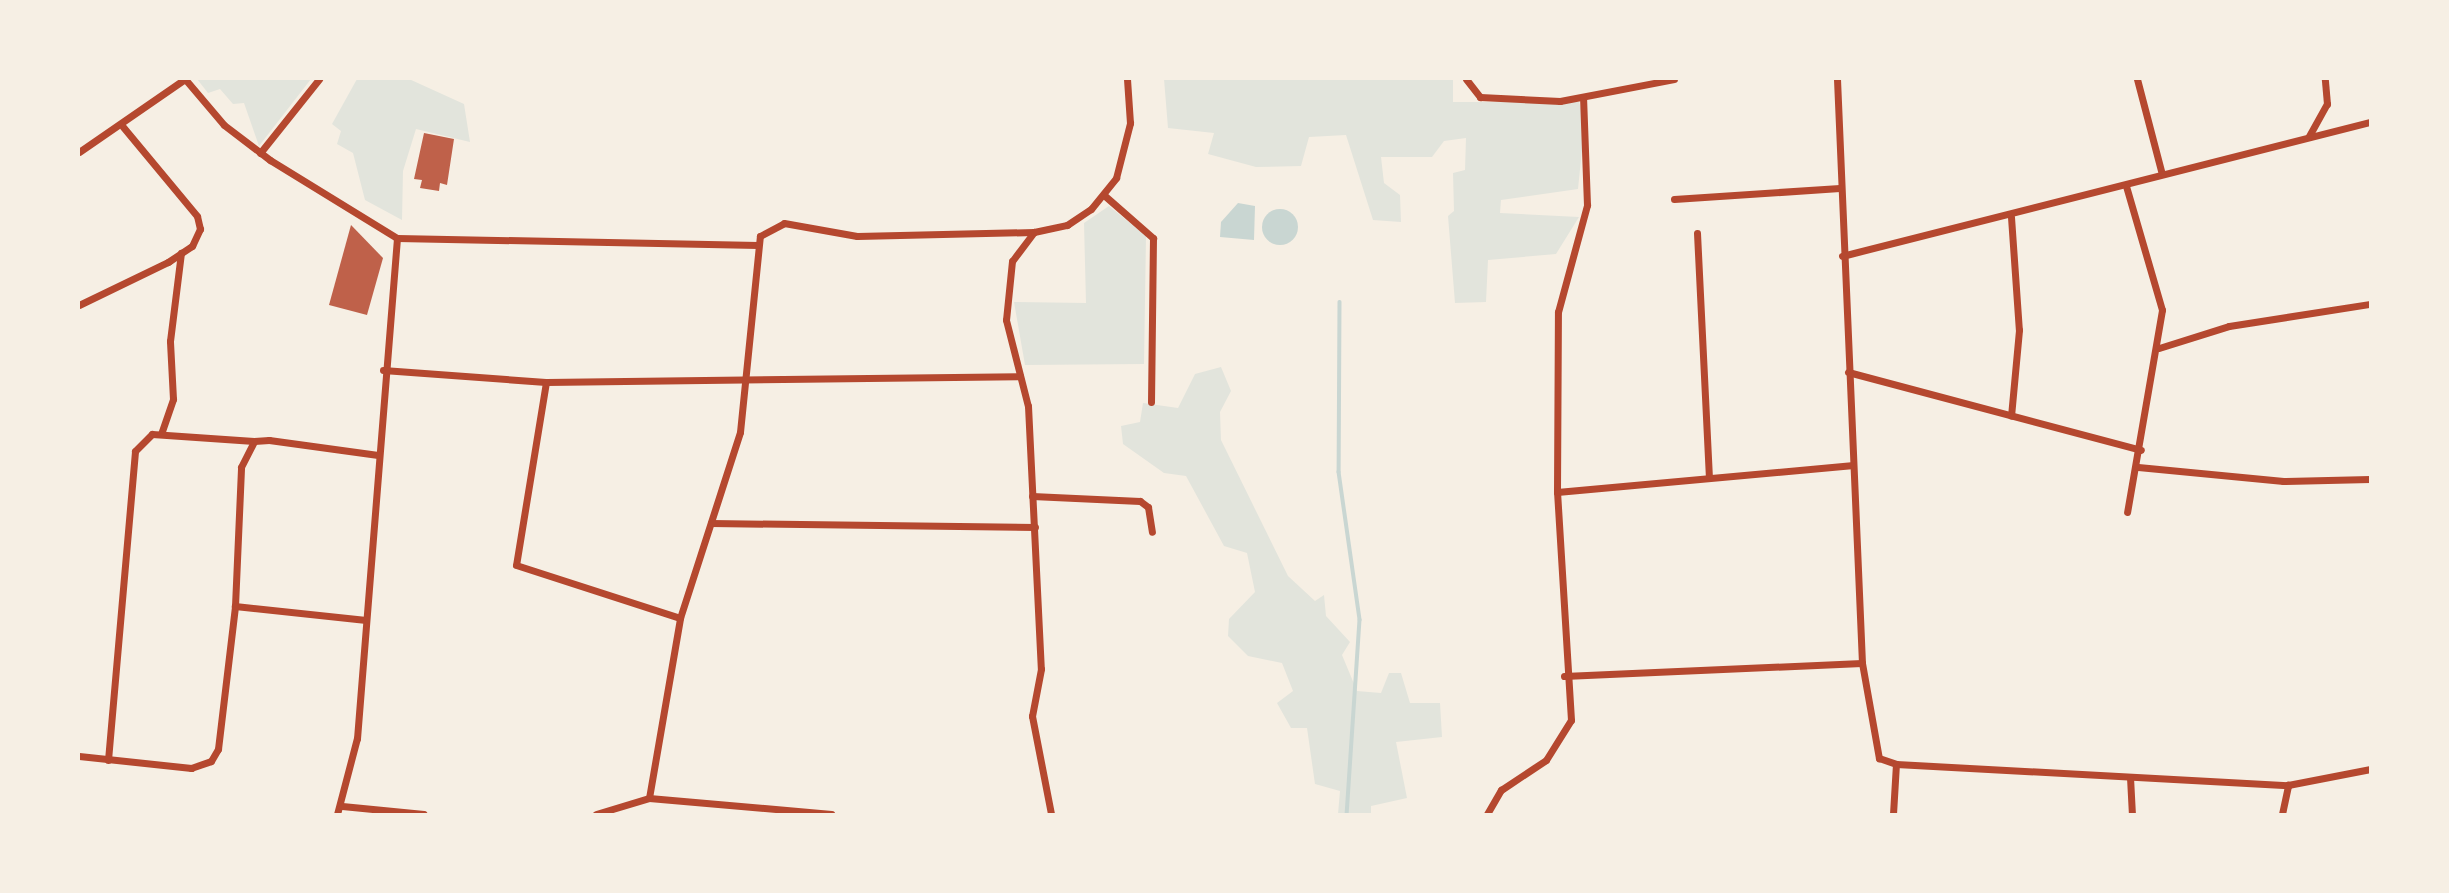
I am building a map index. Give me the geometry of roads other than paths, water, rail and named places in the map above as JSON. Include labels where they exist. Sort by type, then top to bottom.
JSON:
[{"type":"street","points":[[79,152],[123,127],[185,79],[224,125],[260,153],[397,238],[758,245]]},
{"type":"street","points":[[260,153],[319,79]]},
{"type":"street","points":[[649,797],[680,618],[740,432],[749,375],[758,245],[769,228],[785,223],[857,236],[1034,232],[1067,225],[1105,196],[1126,149],[1127,79]]},
{"type":"street","points":[[1466,79],[1480,97],[1583,98],[1674,79]]},
{"type":"street","points":[[1837,79],[1842,256],[1862,663],[1873,747],[1896,764],[2288,785],[2370,769]]},
{"type":"street","points":[[2137,79],[2162,174]]},
{"type":"street","points":[[2308,136],[2327,104],[2325,79]]},
{"type":"street","points":[[1488,814],[1501,790],[1531,773],[1566,732],[1557,492],[1558,312],[1587,200],[1583,98]]},
{"type":"street","points":[[1842,256],[2011,217],[2162,174],[2370,122]]},
{"type":"street","points":[[79,305],[181,253],[200,229],[197,216],[123,127]]},
{"type":"street","points":[[2126,186],[2153,262],[2162,310],[2160,348],[2127,512]]},
{"type":"street","points":[[1674,199],[1840,188]]},
{"type":"street","points":[[1105,196],[1153,238],[1151,402]]},
{"type":"street","points":[[2011,217],[2019,330],[2011,416]]},
{"type":"street","points":[[1034,232],[1012,261],[1007,287],[1006,320],[1028,406],[1041,669],[1032,716],[1051,814]]},
{"type":"street","points":[[1697,233],[1709,478]]},
{"type":"street","points":[[337,814],[342,806],[357,738],[383,370],[397,238]]},
{"type":"street","points":[[161,434],[173,399],[170,341],[181,253]]},
{"type":"street","points":[[2160,348],[2229,326],[2370,304]]},
{"type":"street","points":[[383,370],[547,382],[749,375],[1020,376]]},
{"type":"street","points":[[1848,372],[2141,450]]},
{"type":"street","points":[[547,382],[516,565],[680,618]]},
{"type":"street","points":[[108,760],[132,462],[141,440],[161,434],[379,455]]},
{"type":"street","points":[[79,756],[191,768],[211,761],[218,749],[235,606],[241,467],[254,442]]},
{"type":"street","points":[[1557,492],[1852,465]]},
{"type":"street","points":[[2138,467],[2283,481],[2370,479]]},
{"type":"street","points":[[1032,496],[1140,501],[1148,507],[1152,532]]},
{"type":"street","points":[[710,523],[1035,527]]},
{"type":"street","points":[[235,606],[366,620]]},
{"type":"street","points":[[1564,676],[1862,663]]},
{"type":"street","points":[[1893,814],[1896,764]]},
{"type":"street","points":[[2130,777],[2133,814]]},
{"type":"street","points":[[2282,814],[2288,785]]},
{"type":"street","points":[[596,814],[649,797],[831,814]]},
{"type":"street","points":[[624,805],[624,814]]},
{"type":"street","points":[[342,806],[425,814]]},
{"type":"waterway","points":[[1340,302],[1339,472],[1360,620],[1347,814]]}]
